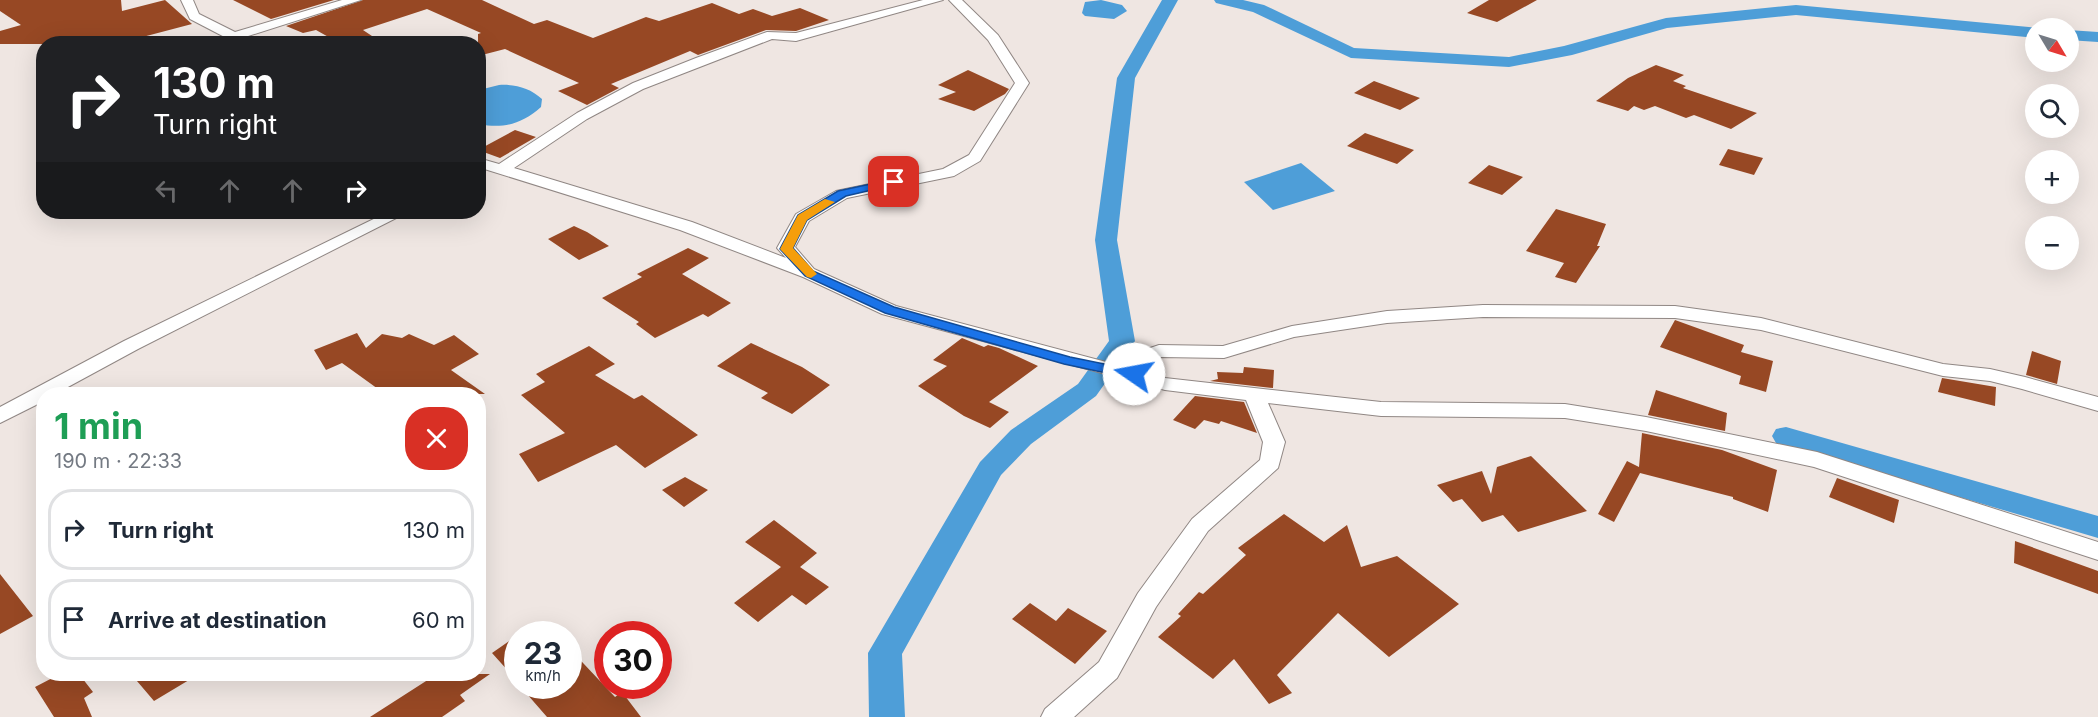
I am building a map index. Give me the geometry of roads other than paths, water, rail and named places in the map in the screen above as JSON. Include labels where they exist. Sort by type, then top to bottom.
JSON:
[{"type":"street","points":[[187,0],[194,16],[235,36],[355,0]]},
{"type":"street","points":[[486,165],[638,86],[771,35],[796,38],[937,0]]},
{"type":"street","points":[[809,273],[786,249],[802,218],[842,194],[948,173],[975,158],[1022,83],[1014,66],[965,7],[955,0]]},
{"type":"street","points":[[486,166],[686,226],[809,273],[889,310],[1069,361],[1134,374],[1165,384],[1381,409],[1564,411],[1646,424],[1817,460],[2098,551]]},
{"type":"street","points":[[54,387],[131,345],[386,219]]},
{"type":"street","points":[[1134,374],[1136,359],[1145,354],[1159,351],[1224,352],[1292,332],[1387,317],[1483,311],[1675,312],[1761,324],[1943,370],[1990,375],[2025,383],[2098,404]]},
{"type":"street","points":[[1055,717],[1108,670],[1147,600],[1200,525],[1270,463],[1274,442],[1254,394]]},
{"type":"street","points":[[0,416],[36,396]]},
{"type":"water","points":[[1101,0],[1122,5],[1127,11],[1114,19],[1085,16],[1082,13],[1085,2]]},
{"type":"water","points":[[511,85],[527,89],[542,99],[541,107],[527,118],[512,124],[486,125],[486,88]]},
{"type":"water","points":[[1301,163],[1335,191],[1273,210],[1244,182]]},
{"type":"waterway","points":[[887,717],[885,653],[990,469],[1021,437],[1087,390],[1122,341],[1106,240],[1126,78],[1170,0]]},
{"type":"waterway","points":[[1222,0],[1258,8],[1351,53],[1509,62],[1566,51],[1666,23],[1796,10],[2025,32]]},
{"type":"waterway","points":[[2079,36],[2098,37]]},
{"type":"waterway","points":[[1786,436],[2098,527]]}]
